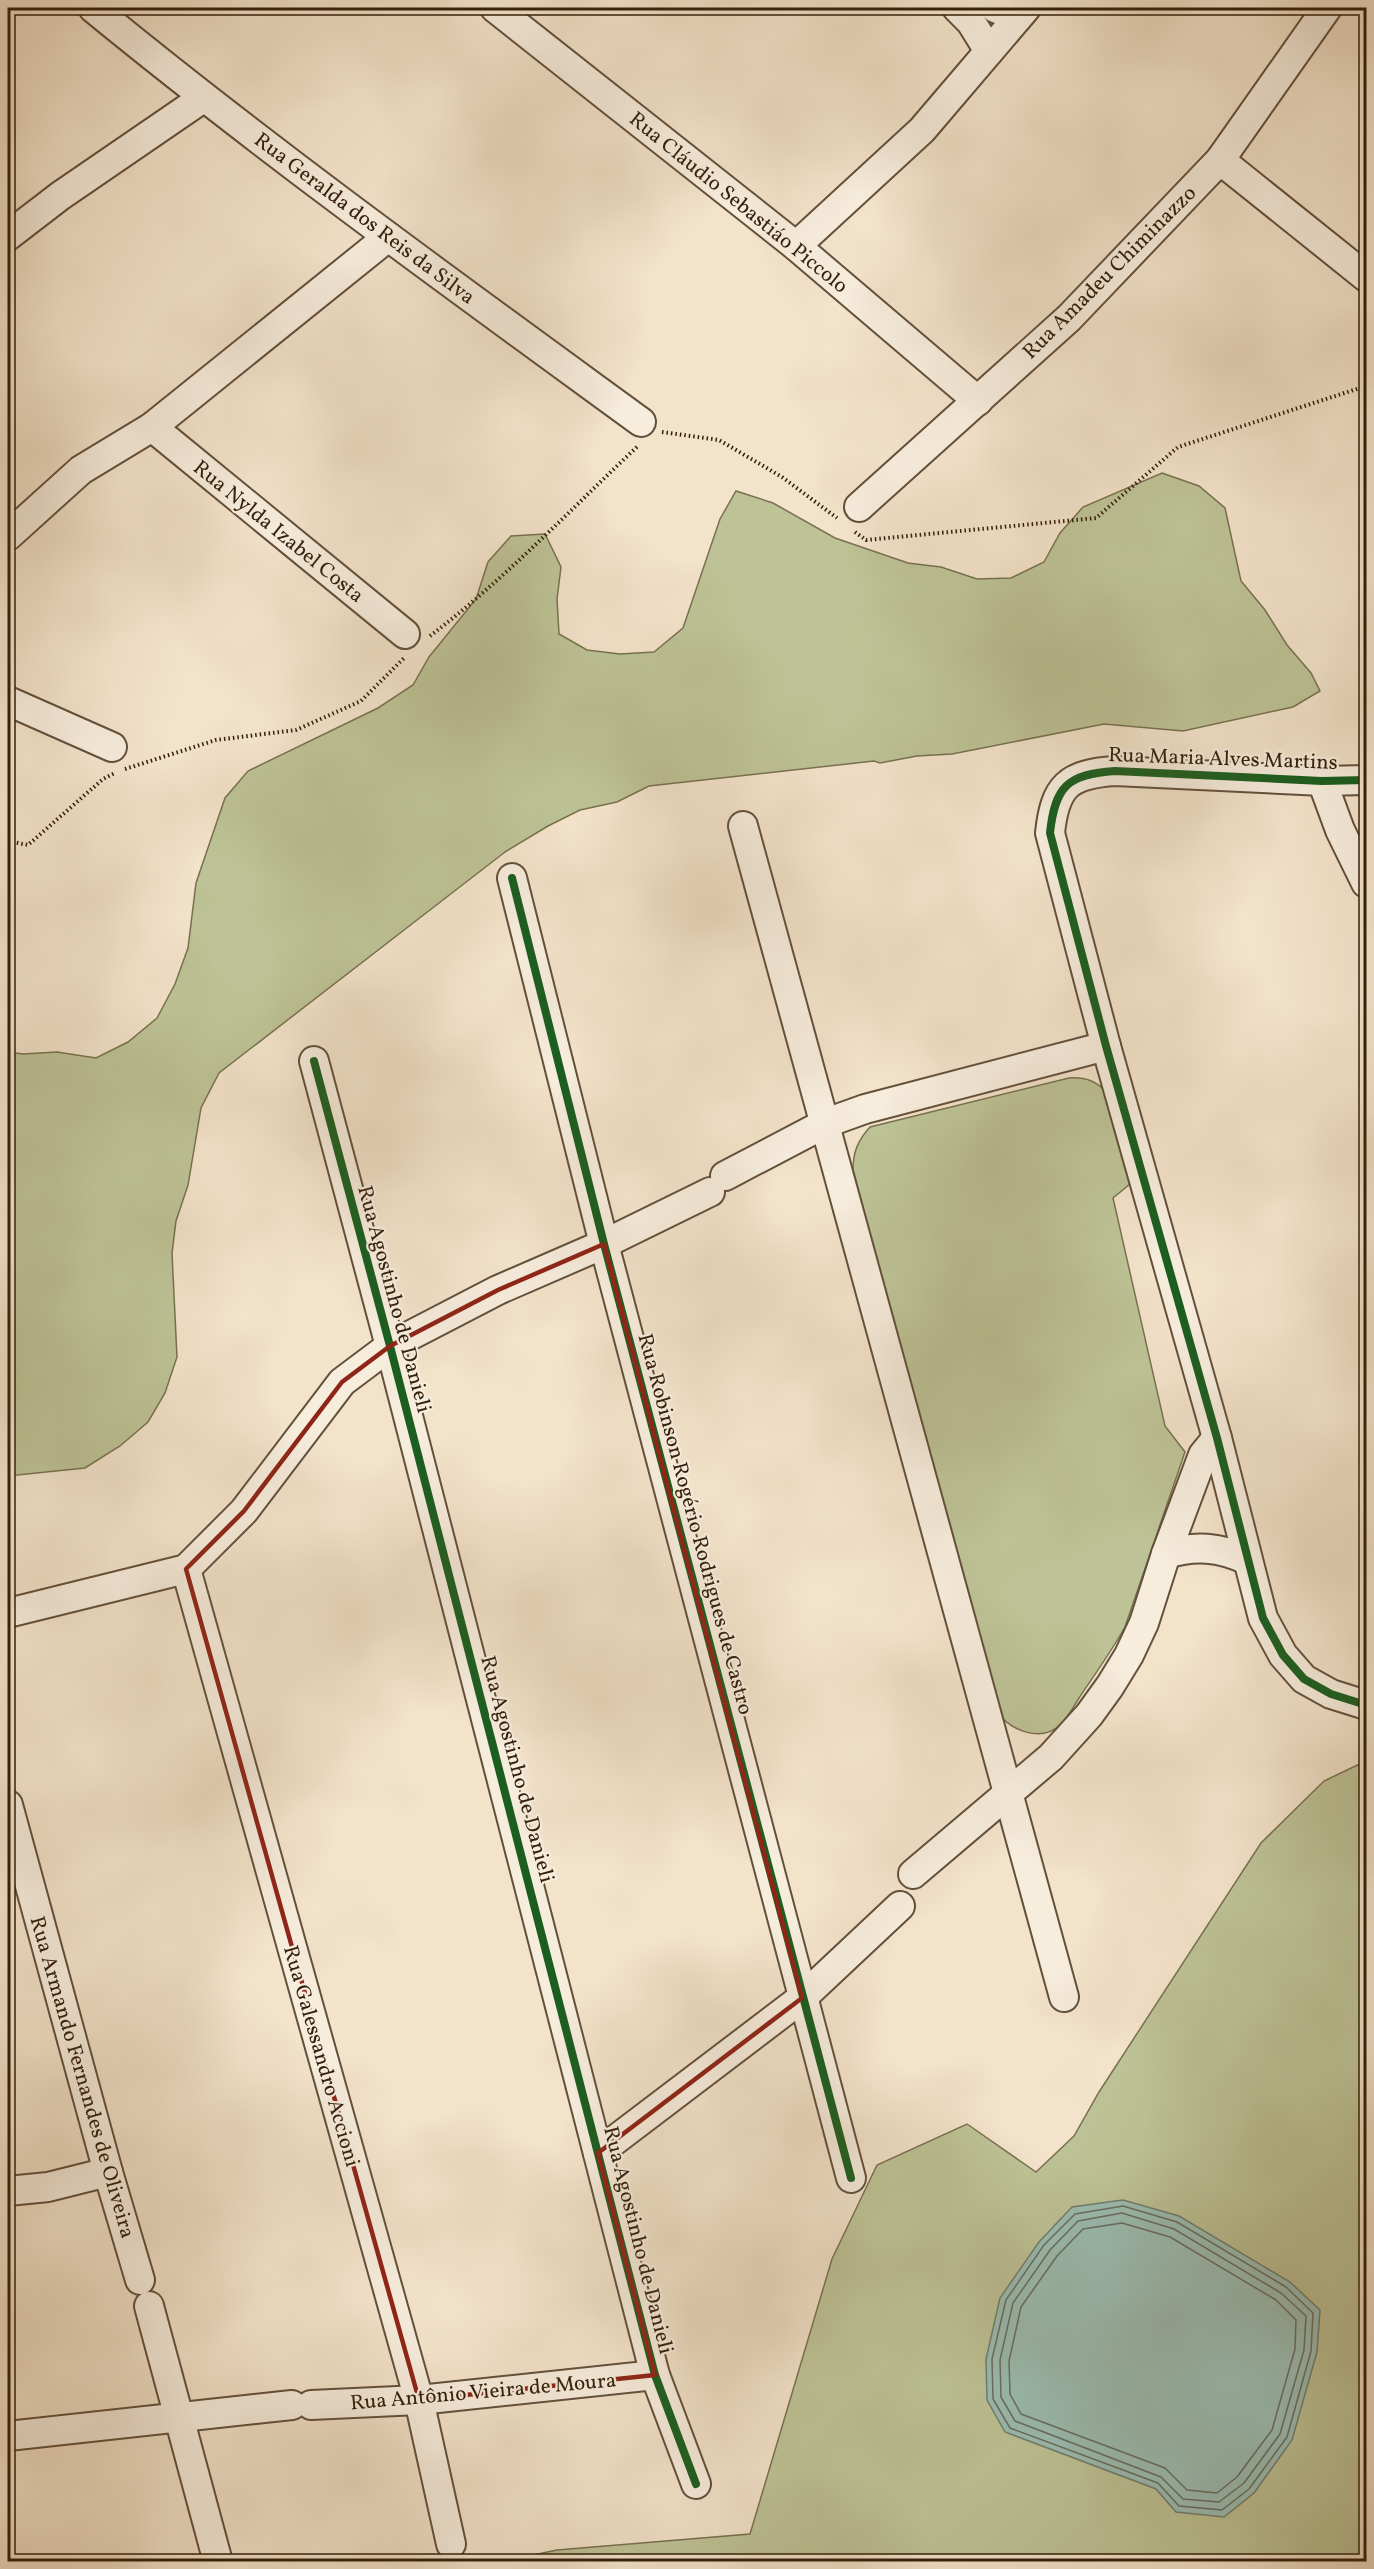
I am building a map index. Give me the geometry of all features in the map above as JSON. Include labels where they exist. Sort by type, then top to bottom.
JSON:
[{"type":"street","name":"Rua Geralda dos Reis da Silva","points":[[93,8],[203,98],[644,426]]},
{"type":"street","name":"Rua Cláudio Sebastiáo Piccolo","points":[[495,8],[796,246],[978,401]]},
{"type":"street","points":[[957,8],[971,22],[989,51]]},
{"type":"street","name":"Rua Amadeu Chiminazzo","points":[[848,517],[1069,318],[1220,160],[1327,8]]},
{"type":"street","points":[[796,246],[922,130],[989,51],[1013,11]]},
{"type":"street","points":[[8,236],[60,196],[203,98]]},
{"type":"street","points":[[1220,160],[1366,277]]},
{"type":"street","points":[[8,536],[81,470],[152,427],[388,237]]},
{"type":"street","name":"Rua Nylda Izabel Costa","points":[[152,427],[413,642]]},
{"type":"street","points":[[8,701],[112,747]]},
{"type":"street","name":"Rua Maria Alves Martins","points":[[1366,780],[1322,781],[1115,771],[1089,772],[1065,785],[1052,807],[1050,833],[1106,1046],[1217,1438],[1263,1618],[1283,1655],[1304,1679],[1331,1694],[1366,1704]]},
{"type":"street","points":[[1322,781],[1340,830],[1366,883]]},
{"type":"street","points":[[744,826],[1064,1997]]},
{"type":"street","name":"Rua Robinson Rogério Rodrigues de Castro","points":[[512,878],[604,1244],[851,2178]]},
{"type":"street","points":[[8,1613],[186,1569],[244,1511],[342,1382],[390,1346],[498,1290],[604,1244],[826,1124],[865,1109],[1106,1046]]},
{"type":"street","name":"Rua Agostinho de Danieli","points":[[314,1061],[390,1346],[655,2375],[696,2484]]},
{"type":"street","points":[[913,1874],[1044,1763],[1071,1737],[1110,1686],[1129,1655],[1144,1623],[1166,1554],[1203,1455],[1217,1438]]},
{"type":"street","points":[[1166,1554],[1204,1547],[1233,1553],[1247,1560]]},
{"type":"street","name":"Rua Galessandro Accioni","points":[[186,1569],[419,2400],[451,2544]]},
{"type":"street","name":"Rua Armando Fernandes de Oliveira","points":[[8,1805],[218,2562]]},
{"type":"street","points":[[598,2153],[802,1998],[900,1906]]},
{"type":"street","points":[[8,2191],[48,2187],[108,2172]]},
{"type":"street","name":"Rua Antônio Vieira de Moura","points":[[8,2436],[301,2405],[419,2400],[655,2375]]},
{"type":"path","points":[[8,841],[28,845],[103,778],[119,771],[216,740],[296,730],[361,701],[413,642],[460,612],[515,565],[644,440],[644,426],[719,440],[848,517],[866,540],[1096,518],[1178,447],[1366,386]]},
{"type":"path","points":[[1366,2100],[1363,2110],[1366,2134]]},
{"type":"highlighted area","points":[[604,1244],[802,1998],[598,2153],[655,2375],[419,2400],[186,1569],[244,1511],[342,1382],[390,1346],[498,1290]]},
{"type":"green space","points":[[1162,473],[1199,486],[1225,508],[1241,581],[1265,610],[1287,645],[1311,673],[1320,691],[1293,707],[1183,731],[1104,724],[952,754],[649,786],[617,802],[580,810],[548,826],[505,852],[219,1073],[201,1108],[188,1185],[176,1221],[172,1253],[177,1357],[165,1393],[148,1422],[120,1446],[85,1468],[8,1476],[8,1052],[23,1054],[57,1052],[96,1058],[128,1042],[157,1018],[175,984],[188,948],[196,883],[225,798],[248,771],[378,708],[413,685],[429,657],[476,599],[488,562],[511,536],[545,534],[561,567],[557,599],[559,634],[587,650],[620,654],[654,652],[683,628],[720,519],[736,491],[773,503],[835,538],[908,563],[941,567],[977,579],[1011,578],[1044,562],[1060,533],[1083,507]]},
{"type":"green space","points":[[1069,1078],[1091,1081],[1108,1094],[1130,1184],[1113,1198],[1165,1426],[1185,1452],[1125,1627],[1064,1721],[1053,1730],[1035,1734],[1017,1729],[996,1711],[853,1164],[857,1147],[870,1127]]},
{"type":"green space","points":[[1366,1761],[1366,2051],[1364,2056],[1366,2068],[1366,2561],[500,2562],[557,2550],[750,2534],[832,2259],[877,2165],[967,2124],[1036,2172],[1074,2136],[1099,2092],[1261,1843],[1324,1781]]},
{"type":"water","points":[[1123,2200],[1179,2216],[1290,2282],[1320,2310],[1317,2352],[1292,2440],[1254,2493],[1224,2517],[1176,2512],[1156,2489],[1005,2432],[987,2400],[986,2359],[1000,2298],[1039,2242],[1072,2207]]},
{"type":"cycle path","points":[[1366,780],[1322,781],[1115,771],[1086,775],[1075,780],[1060,794],[1052,817],[1050,833],[1106,1046],[1217,1438],[1263,1618],[1283,1655],[1304,1679],[1331,1694],[1366,1705]]},
{"type":"cycle path","points":[[512,878],[604,1244],[851,2178]]},
{"type":"cycle path","points":[[314,1061],[390,1346],[655,2375],[696,2484]]}]
